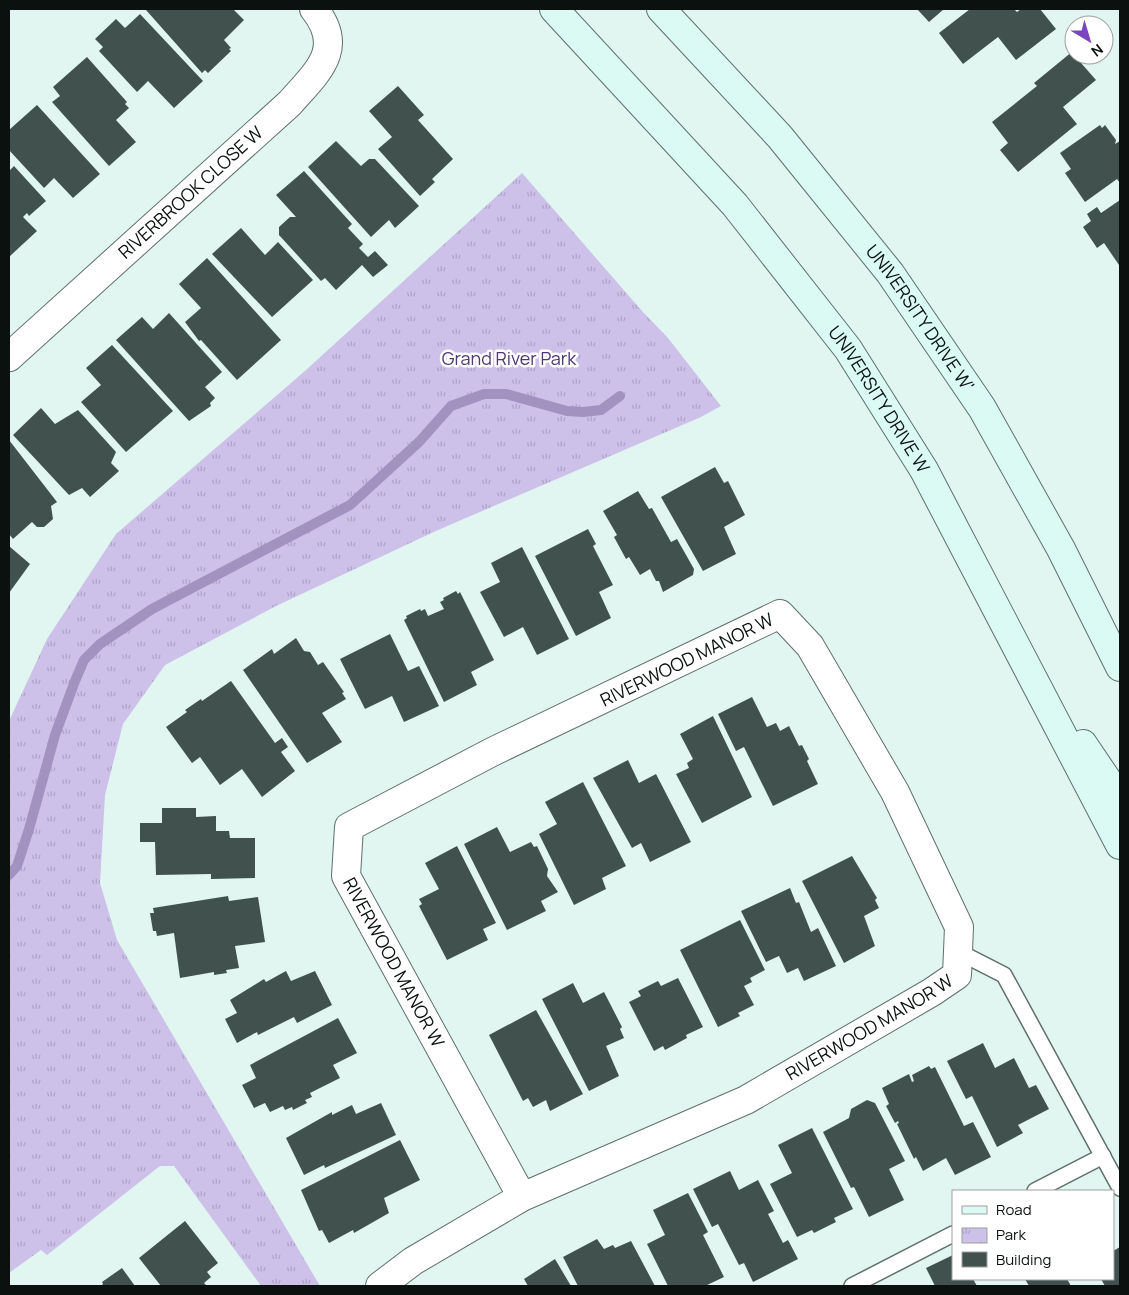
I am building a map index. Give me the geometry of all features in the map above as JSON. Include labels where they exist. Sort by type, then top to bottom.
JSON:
[{"type":"main road","name":"UNIVERSITY DRIVE W","points":[[554,9],[735,205],[848,349],[924,470],[1120,845]]},
{"type":"main road","name":"UNIVERSITY DRIVE W'","points":[[662,9],[780,137],[890,273],[982,408],[1061,549],[1120,667]]},
{"type":"main road","points":[[1030,670],[1120,799]]},
{"type":"street","name":"RIVERBROOK CLOSE W","points":[[9,357],[290,103],[313,77],[330,48],[328,32],[314,9]]},
{"type":"street","name":"RIVERWOOD MANOR W","points":[[380,1286],[414,1261],[522,1197],[746,1100],[932,992],[957,975],[958,927],[895,792],[810,646],[780,614],[492,752],[349,827],[346,876],[522,1197]]},
{"type":"lane","points":[[957,951],[1004,975],[1120,1188]]},
{"type":"lane","points":[[1037,1190],[1103,1156]]},
{"type":"lane","points":[[852,1286],[952,1235]]},
{"type":"green space","name":"Grand River Park","points":[[522,173],[642,311],[668,338],[721,406],[701,417],[438,530],[276,606],[165,665],[123,724],[105,795],[100,883],[117,940],[320,1286],[261,1286],[174,1166],[160,1166],[47,1255],[41,1250],[9,1273],[9,721],[47,639],[116,534],[306,370]]},
{"type":"building","points":[[233,9],[244,20],[224,40],[231,48],[229,49],[231,51],[208,73],[205,70],[202,73],[146,10]]},
{"type":"building","points":[[917,9],[944,9],[929,22]]},
{"type":"building","points":[[970,9],[1014,9],[1017,12],[1021,9],[1040,9],[1056,29],[1016,60],[998,37],[963,64],[939,33]]},
{"type":"building","points":[[140,14],[203,81],[174,108],[148,81],[137,92],[99,51],[103,47],[95,39],[116,19],[125,28]]},
{"type":"building","points":[[87,57],[127,102],[125,104],[129,108],[116,120],[136,142],[109,166],[52,102],[60,96],[53,87]]},
{"type":"building","points":[[1064,58],[1064,65],[1083,65],[1096,80],[1063,107],[1077,124],[1018,172],[1000,150],[1008,143],[992,122],[1037,86],[1034,83]]},
{"type":"building","points":[[398,86],[424,115],[418,120],[453,159],[432,179],[435,182],[420,196],[378,149],[392,137],[369,111]]},
{"type":"building","points":[[37,105],[100,174],[73,198],[54,178],[44,188],[9,150],[9,130]]},
{"type":"building","points":[[1100,125],[1102,128],[1105,125],[1116,140],[1115,144],[1120,141],[1120,183],[1117,179],[1085,202],[1065,173],[1071,169],[1060,153]]},
{"type":"building","points":[[336,141],[361,166],[369,159],[375,159],[419,206],[395,228],[389,220],[371,237],[308,167]]},
{"type":"building","points":[[14,166],[46,201],[29,216],[27,213],[23,217],[37,231],[9,257],[9,171]]},
{"type":"building","points":[[304,171],[352,224],[348,228],[363,244],[359,248],[368,257],[375,251],[388,265],[373,277],[362,265],[336,290],[325,278],[321,281],[279,235],[279,227],[290,217],[296,217],[276,195]]},
{"type":"building","points":[[1120,200],[1119,265],[1104,243],[1097,248],[1083,227],[1091,221],[1087,214],[1097,207],[1101,213]]},
{"type":"building","points":[[241,228],[265,255],[278,242],[313,280],[272,317],[212,254]]},
{"type":"building","points":[[207,258],[281,340],[237,380],[201,340],[199,341],[185,322],[201,308],[179,284]]},
{"type":"building","points":[[169,313],[222,372],[205,387],[215,398],[210,403],[211,406],[189,421],[116,340],[142,317],[153,329]]},
{"type":"building","points":[[112,345],[173,411],[126,452],[81,402],[101,385],[86,368]]},
{"type":"building","points":[[41,408],[55,424],[78,410],[116,452],[111,463],[119,471],[90,497],[82,488],[69,495],[13,435]]},
{"type":"building","points":[[9,440],[57,502],[51,506],[53,519],[44,527],[37,527],[32,522],[13,539],[9,534]]},
{"type":"building","points":[[715,467],[724,483],[728,481],[745,515],[724,527],[736,554],[703,571],[661,497]]},
{"type":"building","points":[[638,491],[649,509],[652,508],[671,542],[677,539],[694,569],[693,575],[663,592],[659,581],[656,581],[650,569],[640,575],[629,557],[626,559],[614,537],[617,535],[603,511]]},
{"type":"building","points":[[588,529],[596,544],[593,546],[613,585],[599,592],[611,618],[576,636],[535,556]]},
{"type":"building","points":[[9,546],[30,564],[9,593]]},
{"type":"building","points":[[522,547],[569,639],[537,655],[523,627],[504,637],[480,592],[500,582],[491,563]]},
{"type":"building","points":[[456,591],[458,594],[460,592],[494,660],[471,672],[477,685],[444,702],[404,620],[407,618],[406,616],[420,609],[421,611],[425,609],[428,616],[444,609],[440,602],[444,600],[443,598]]},
{"type":"building","points":[[390,634],[408,671],[419,666],[439,706],[404,722],[392,696],[365,709],[340,659]]},
{"type":"building","points":[[296,638],[304,651],[310,652],[318,665],[323,662],[344,692],[342,693],[346,699],[322,713],[342,742],[307,763],[243,670],[272,649],[274,654]]},
{"type":"building","points":[[231,681],[275,743],[282,738],[288,747],[281,752],[295,771],[262,797],[242,769],[220,785],[200,757],[192,763],[166,727],[187,712],[185,710]]},
{"type":"building","points":[[752,697],[767,727],[776,723],[780,731],[789,726],[799,746],[802,745],[809,759],[807,761],[818,784],[773,806],[744,747],[736,751],[718,714]]},
{"type":"building","points":[[713,716],[752,797],[702,823],[676,774],[689,768],[687,763],[693,759],[680,734]]},
{"type":"building","points":[[628,760],[639,783],[656,774],[691,842],[650,862],[641,843],[632,848],[593,778]]},
{"type":"building","points":[[583,782],[626,866],[602,878],[606,889],[574,905],[539,834],[557,824],[545,802]]},
{"type":"building","points":[[162,808],[196,808],[196,817],[216,816],[216,831],[229,831],[230,838],[255,838],[255,878],[211,879],[211,874],[156,875],[155,842],[140,842],[140,823],[162,823]]},
{"type":"building","points":[[497,827],[510,852],[531,842],[534,847],[537,846],[548,869],[547,876],[558,892],[541,901],[546,911],[507,930],[464,844]]},
{"type":"building","points":[[457,846],[496,923],[483,929],[488,940],[447,960],[419,906],[422,904],[419,899],[439,889],[425,863]]},
{"type":"building","points":[[852,856],[877,898],[875,900],[879,908],[864,916],[875,946],[844,963],[802,881]]},
{"type":"building","points":[[790,888],[796,903],[799,902],[811,932],[818,928],[836,966],[804,981],[798,968],[787,973],[779,956],[766,962],[741,911]]},
{"type":"building","points":[[228,896],[229,901],[258,897],[265,942],[235,946],[239,968],[226,970],[227,973],[214,975],[214,972],[180,978],[174,933],[157,936],[156,931],[153,931],[150,913],[154,913],[153,908]]},
{"type":"building","points":[[740,920],[765,970],[750,978],[752,982],[744,986],[754,1005],[738,1013],[740,1016],[718,1027],[680,950]]},
{"type":"building","points":[[286,971],[291,981],[315,971],[332,1005],[297,1023],[294,1017],[258,1035],[257,1032],[237,1043],[225,1019],[237,1013],[230,1000],[264,979],[266,982]]},
{"type":"building","points":[[678,978],[703,1027],[686,1035],[687,1038],[665,1050],[663,1046],[654,1051],[629,1002],[641,996],[638,991],[658,981],[661,986]]},
{"type":"building","points":[[573,983],[583,1003],[604,992],[622,1027],[620,1029],[624,1038],[606,1046],[619,1076],[589,1091],[542,999]]},
{"type":"building","points":[[536,1010],[583,1094],[550,1111],[546,1100],[533,1107],[528,1098],[523,1101],[489,1035]]},
{"type":"building","points":[[338,1018],[357,1053],[333,1065],[340,1078],[310,1093],[312,1097],[305,1100],[307,1103],[293,1110],[292,1107],[285,1110],[283,1106],[270,1112],[265,1103],[254,1108],[242,1085],[256,1078],[250,1065]]},
{"type":"building","points":[[983,1043],[995,1068],[1014,1058],[1029,1088],[1036,1085],[1049,1109],[1018,1125],[1023,1133],[997,1147],[972,1096],[966,1099],[947,1061]]},
{"type":"building","points":[[929,1066],[931,1069],[935,1067],[964,1126],[973,1122],[991,1157],[955,1175],[946,1158],[923,1171],[916,1157],[914,1159],[897,1124],[899,1123],[898,1121],[895,1123],[886,1106],[889,1104],[882,1088],[909,1074],[912,1082],[914,1081],[912,1075]]},
{"type":"building","points":[[867,1100],[875,1103],[905,1161],[889,1169],[904,1200],[869,1217],[854,1187],[851,1188],[823,1132],[849,1118],[851,1109]]},
{"type":"building","points":[[381,1103],[396,1135],[325,1168],[324,1165],[304,1175],[286,1138],[332,1112],[332,1115],[352,1105],[356,1114]]},
{"type":"building","points":[[812,1128],[853,1209],[834,1218],[836,1222],[814,1233],[812,1230],[797,1237],[770,1184],[792,1173],[778,1145]]},
{"type":"building","points":[[400,1140],[420,1180],[384,1198],[389,1213],[354,1233],[353,1230],[329,1243],[322,1230],[319,1231],[301,1190]]},
{"type":"building","points":[[730,1171],[739,1190],[758,1180],[774,1211],[768,1214],[783,1243],[788,1240],[798,1259],[753,1282],[744,1263],[739,1265],[718,1224],[712,1227],[693,1189]]},
{"type":"building","points":[[688,1193],[708,1232],[703,1235],[724,1277],[705,1286],[668,1286],[647,1244],[665,1235],[653,1210]]},
{"type":"building","points":[[185,1221],[218,1263],[207,1272],[211,1277],[204,1283],[207,1286],[161,1286],[139,1258]]},
{"type":"building","points":[[597,1239],[604,1249],[613,1245],[615,1248],[631,1241],[655,1286],[578,1286],[563,1257]]},
{"type":"building","points":[[1120,1247],[1120,1286],[1105,1286],[1102,1280],[1114,1280],[1114,1250]]},
{"type":"building","points":[[952,1255],[952,1280],[974,1280],[977,1286],[935,1286],[926,1268]]},
{"type":"building","points":[[555,1259],[571,1286],[528,1286],[524,1279]]},
{"type":"building","points":[[122,1268],[135,1286],[101,1286],[102,1282]]},
{"type":"building","points":[[1026,1280],[1068,1280],[1071,1286],[1029,1286]]},
{"type":"waterway","points":[[9,875],[17,866],[55,735],[75,681],[84,660],[100,644],[152,609],[350,505],[419,442],[451,406],[484,394],[506,394],[567,411],[583,412],[601,410],[620,396]]}]
